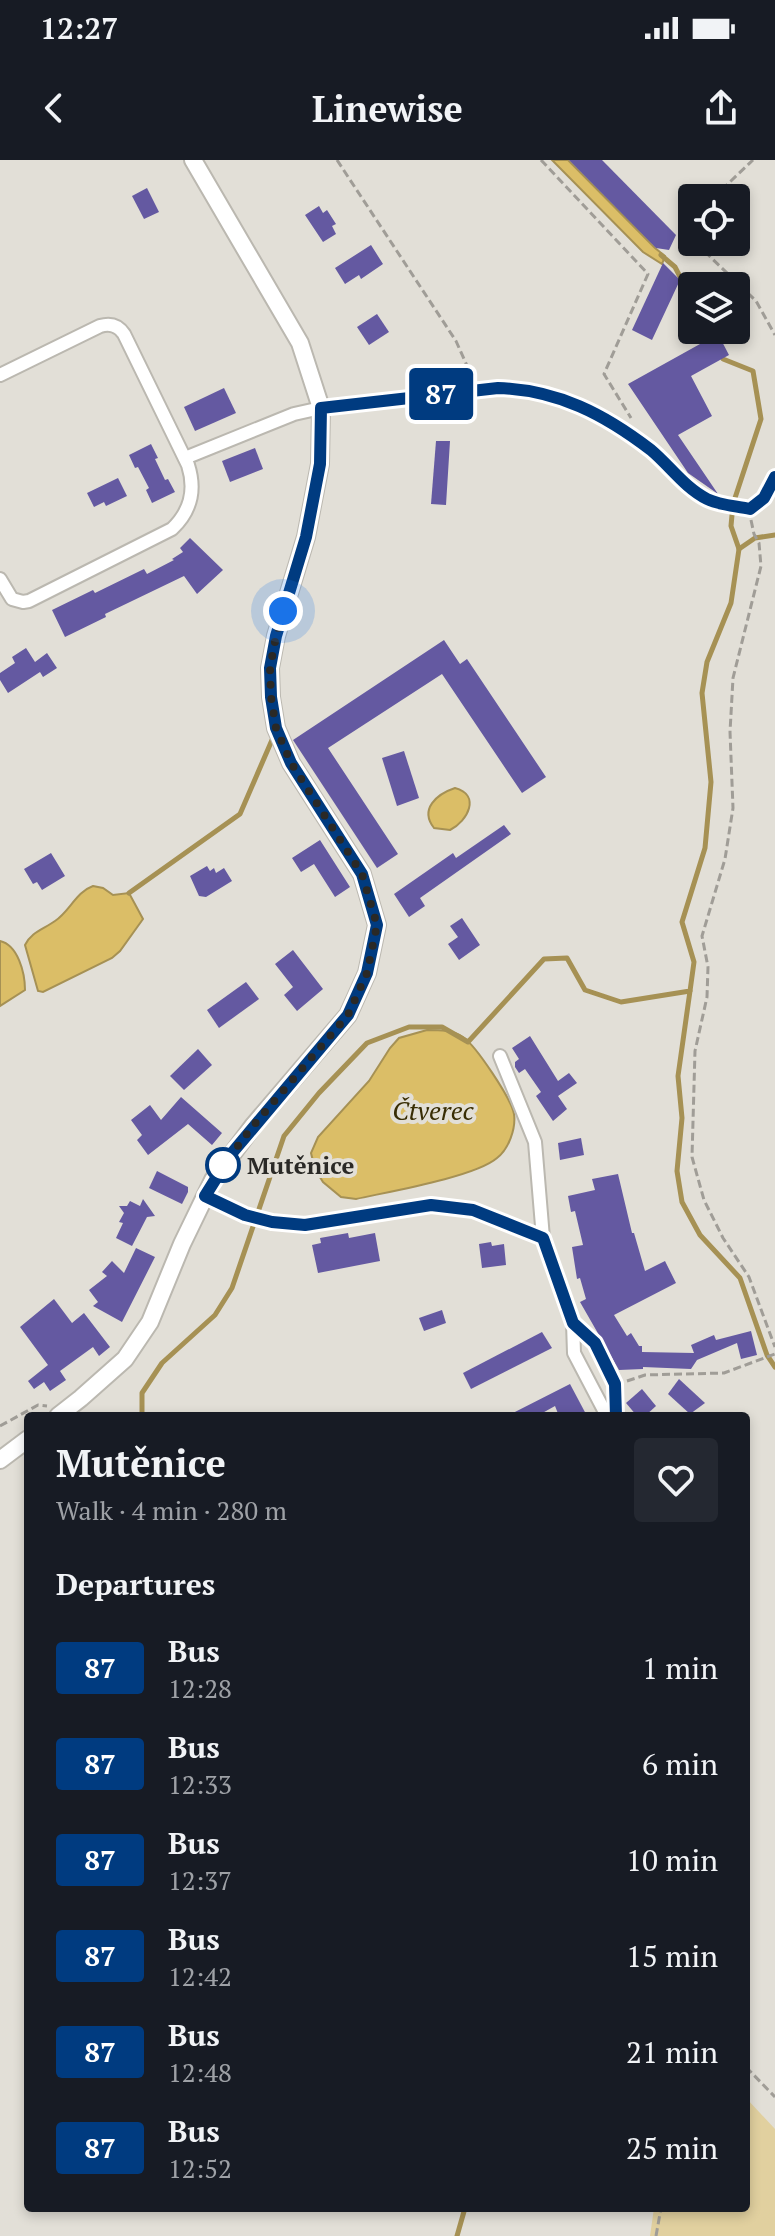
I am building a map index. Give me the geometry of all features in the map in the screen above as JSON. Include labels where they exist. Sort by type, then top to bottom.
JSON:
[{"type":"street","points":[[55,1411],[81,1398],[125,1359],[150,1322],[205,1196],[232,1153],[348,1015],[367,973],[377,925],[362,874],[291,763],[276,728],[271,697],[270,668],[276,636],[306,537],[320,464],[321,408],[300,343],[193,160]]},
{"type":"street","points":[[0,375],[100,326],[109,324],[117,327],[124,334],[185,458],[191,475],[192,496],[184,516],[172,529],[29,601],[12,599],[0,579]]},
{"type":"street","points":[[185,458],[294,414],[321,408],[498,388],[519,389],[581,405],[609,420],[653,452],[710,501],[750,509],[764,498],[775,477]]},
{"type":"street","points":[[500,1056],[535,1142],[543,1238],[573,1323],[574,1353],[605,1412]]},
{"type":"street","points":[[205,1196],[245,1215],[305,1225],[431,1205],[473,1210],[543,1238]]},
{"type":"street","points":[[573,1323],[595,1343],[615,1384],[616,1412]]},
{"type":"street","points":[[0,1460],[24,1442]]},
{"type":"path","points":[[337,160],[456,341],[477,390]]},
{"type":"path","points":[[541,160],[648,274],[604,374],[636,426]]},
{"type":"path","points":[[728,184],[753,160]]},
{"type":"path","points":[[709,256],[756,301],[775,335]]},
{"type":"path","points":[[750,509],[761,566],[733,678],[730,732],[733,808],[725,859],[702,936],[708,967],[707,997],[695,1051],[692,1157],[704,1200],[723,1238],[749,1277],[775,1347]]},
{"type":"path","points":[[615,1384],[645,1375],[724,1373],[775,1354]]},
{"type":"path","points":[[25,1412],[38,1405],[55,1411]]},
{"type":"path","points":[[0,1426],[24,1413]]},
{"type":"path","points":[[750,2071],[775,2097]]},
{"type":"path","points":[[656,2236],[660,2212]]},
{"type":"shaded area","points":[[750,2102],[775,2129],[775,2236],[650,2236],[653,2212],[750,2212]]},
{"type":"water","points":[[552,160],[568,160],[665,256],[662,264],[643,252]]},
{"type":"water","points":[[455,788],[468,796],[470,802],[466,815],[450,830],[434,828],[428,815],[432,803]]},
{"type":"water","points":[[93,886],[113,895],[129,893],[143,919],[112,958],[43,992],[38,991],[25,945],[34,934],[60,917],[82,893]]},
{"type":"water","points":[[0,941],[16,954],[24,976],[25,990],[0,1006]]},
{"type":"water","name":"Čtverec","points":[[427,1030],[459,1035],[484,1061],[507,1096],[514,1114],[508,1144],[497,1158],[470,1171],[356,1199],[341,1197],[323,1182],[315,1169],[311,1153],[318,1137],[369,1081],[399,1038]]},
{"type":"building","points":[[569,160],[602,160],[676,235],[669,250],[656,248]]},
{"type":"building","points":[[147,188],[159,212],[144,219],[132,196]]},
{"type":"building","points":[[319,206],[323,213],[327,210],[336,224],[332,226],[336,234],[323,242],[305,215]]},
{"type":"building","points":[[371,245],[383,264],[361,279],[359,275],[345,284],[335,268]]},
{"type":"building","points":[[663,263],[678,278],[678,284],[652,340],[632,330]]},
{"type":"building","points":[[377,314],[389,332],[369,345],[357,327]]},
{"type":"building","points":[[700,344],[723,344],[729,355],[691,376],[712,416],[678,435],[718,494],[688,473],[628,384]]},
{"type":"building","points":[[224,388],[236,413],[195,431],[184,407]]},
{"type":"building","points":[[436,441],[450,441],[446,505],[431,504]]},
{"type":"building","points":[[151,444],[165,480],[168,479],[175,492],[152,503],[146,490],[149,488],[129,455]]},
{"type":"building","points":[[255,448],[263,469],[230,482],[222,461]]},
{"type":"building","points":[[118,478],[127,496],[106,506],[104,502],[94,507],[87,493]]},
{"type":"building","points":[[190,538],[223,570],[197,594],[184,576],[65,637],[52,610],[144,569],[147,574],[174,560],[183,552],[180,548]]},
{"type":"building","points":[[444,640],[460,664],[467,659],[546,777],[522,793],[442,674],[328,748],[398,854],[377,868],[293,740]]},
{"type":"building","points":[[26,648],[35,662],[47,653],[57,668],[43,677],[40,672],[8,693],[0,680],[0,673],[15,663],[12,657]]},
{"type":"building","points":[[404,751],[419,798],[397,806],[382,758]]},
{"type":"building","points":[[504,825],[511,834],[420,898],[425,906],[409,917],[394,894],[453,853],[456,858]]},
{"type":"building","points":[[320,840],[350,887],[335,897],[314,864],[301,872],[292,858]]},
{"type":"building","points":[[51,853],[65,876],[42,890],[37,882],[33,884],[24,869]]},
{"type":"building","points":[[207,866],[210,871],[214,868],[216,873],[224,868],[232,881],[206,897],[199,896],[190,876]]},
{"type":"building","points":[[462,918],[480,945],[459,960],[448,944],[458,937],[450,926]]},
{"type":"building","points":[[293,950],[323,989],[297,1011],[284,995],[293,987],[275,964]]},
{"type":"building","points":[[246,982],[259,999],[219,1028],[207,1010]]},
{"type":"building","points":[[530,1036],[558,1081],[569,1073],[577,1083],[558,1096],[567,1109],[553,1121],[536,1096],[541,1092],[525,1069],[519,1073],[515,1067],[519,1059],[512,1048]]},
{"type":"building","points":[[198,1049],[212,1065],[184,1090],[170,1076]]},
{"type":"building","points":[[181,1097],[222,1133],[212,1145],[188,1124],[148,1155],[137,1140],[142,1135],[131,1120],[150,1105],[161,1120]]},
{"type":"building","points":[[581,1138],[584,1155],[560,1160],[558,1143]]},
{"type":"building","points":[[157,1171],[188,1187],[182,1204],[149,1188]]},
{"type":"building","points":[[618,1174],[645,1271],[665,1261],[676,1283],[614,1315],[627,1336],[631,1333],[642,1346],[642,1352],[694,1353],[691,1345],[714,1335],[716,1340],[751,1331],[757,1355],[741,1359],[737,1343],[697,1360],[691,1369],[643,1367],[619,1370],[580,1302],[586,1299],[580,1278],[577,1279],[572,1247],[583,1245],[568,1196],[595,1190],[592,1179]]},
{"type":"building","points":[[143,1199],[155,1216],[147,1217],[132,1246],[116,1238],[124,1213],[119,1206],[127,1206],[130,1201],[140,1206]]},
{"type":"building","points":[[348,1233],[349,1238],[375,1233],[380,1261],[318,1273],[312,1245],[321,1243],[320,1238]]},
{"type":"building","points":[[491,1242],[492,1246],[504,1244],[506,1265],[482,1268],[479,1244]]},
{"type":"building","points":[[136,1248],[155,1257],[122,1322],[93,1306],[98,1302],[89,1290],[107,1276],[102,1272],[112,1261],[124,1273]]},
{"type":"building","points":[[54,1299],[72,1323],[84,1313],[110,1347],[99,1356],[93,1347],[60,1371],[66,1380],[50,1391],[44,1382],[34,1389],[28,1381],[48,1365],[20,1327]]},
{"type":"building","points":[[442,1310],[446,1323],[424,1331],[419,1318]]},
{"type":"building","points":[[542,1332],[552,1348],[471,1389],[463,1373]]},
{"type":"building","points":[[679,1379],[705,1403],[688,1412],[668,1394]]},
{"type":"building","points":[[570,1384],[585,1412],[557,1412],[555,1406],[544,1412],[515,1412]]},
{"type":"building","points":[[642,1389],[656,1406],[649,1412],[634,1412],[626,1403]]},
{"type":"waterway","points":[[661,255],[678,273]]},
{"type":"waterway","points":[[142,1412],[142,1393],[162,1363],[215,1315],[232,1288],[284,1136],[319,1093],[367,1043],[409,1027],[442,1027],[468,1042],[544,959],[567,958],[585,990],[621,1002],[690,991],[694,962],[682,922],[705,848],[711,782],[702,693],[707,662],[731,603],[739,549],[731,526],[733,504],[761,419],[753,371],[723,359],[721,355]]},
{"type":"waterway","points":[[739,549],[755,538],[775,535]]},
{"type":"waterway","points":[[129,893],[240,814],[272,740]]},
{"type":"waterway","points":[[690,991],[678,1076],[682,1118],[677,1171],[682,1202],[700,1235],[740,1278],[767,1355],[775,1367]]},
{"type":"waterway","points":[[457,2236],[464,2212]]},
{"type":"bus line","name":"87","points":[[616,1412],[615,1384],[595,1343],[573,1323],[543,1238],[473,1210],[431,1205],[305,1225],[272,1222],[245,1215],[205,1196],[213,1180],[253,1126],[348,1015],[367,973],[377,925],[362,874],[291,763],[276,728],[270,668],[276,636],[306,537],[320,464],[321,408],[498,388],[519,389],[581,405],[609,420],[653,452],[710,501],[750,509],[764,498],[775,477]]},
{"type":"place","name":"Mutěnice","points":[[223,1165]]},
{"type":"route","points":[[223,1165],[348,1015],[367,973],[377,925],[362,874],[291,763],[276,728],[270,668],[283,611]]}]
